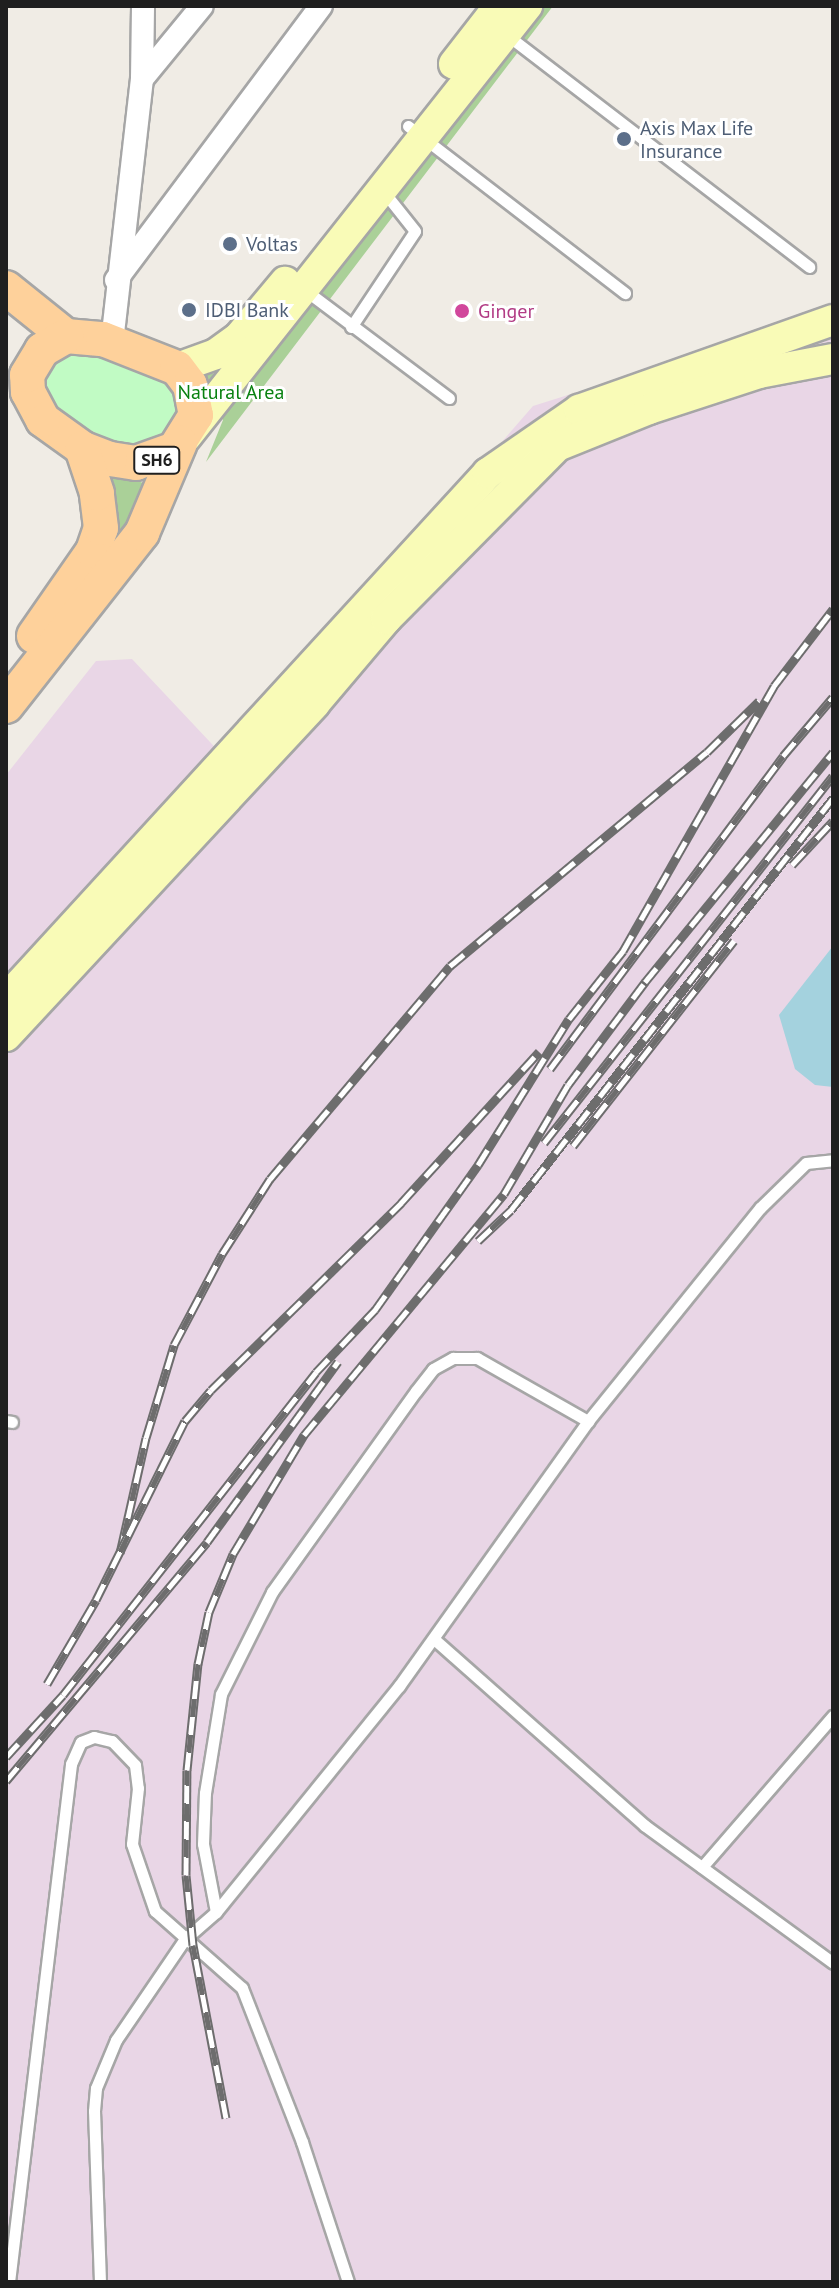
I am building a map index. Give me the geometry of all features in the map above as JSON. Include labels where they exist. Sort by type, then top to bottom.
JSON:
[{"type":"main road","points":[[6,288],[66,336],[112,342],[177,368]]},
{"type":"main road","name":"SH6","points":[[66,336],[34,361],[17,387],[43,420],[82,448],[136,463],[165,456],[182,441]]},
{"type":"main road","name":"SH6","points":[[6,706],[142,533],[196,415],[195,401],[177,368]]},
{"type":"main road","points":[[6,671],[93,551],[101,509],[82,448]]},
{"type":"street","points":[[112,342],[116,280],[142,79],[143,6]]},
{"type":"street","points":[[142,79],[202,6]]},
{"type":"street","points":[[116,280],[321,6]]},
{"type":"street","points":[[182,441],[296,283],[497,20],[527,6]]},
{"type":"street","points":[[177,368],[216,354],[239,337],[296,283],[381,189],[415,131]]},
{"type":"street","points":[[6,999],[500,482],[579,410],[833,320]]},
{"type":"street","points":[[6,1036],[315,703],[500,482],[557,446],[592,430],[759,373],[833,359]]},
{"type":"lane","points":[[497,20],[809,267]]},
{"type":"lane","points":[[415,131],[625,293]]},
{"type":"lane","points":[[351,327],[415,231],[409,217],[381,189]]},
{"type":"lane","points":[[296,283],[449,398]]},
{"type":"lane","points":[[100,2282],[96,2088],[116,2040],[185,1939],[216,1912],[434,1639],[588,1421],[771,1196],[806,1163],[833,1160]]},
{"type":"lane","points":[[216,1912],[203,1844],[211,1735],[221,1694],[272,1592],[416,1391],[433,1369],[453,1358],[477,1358],[588,1421]]},
{"type":"lane","points":[[434,1639],[644,1825],[833,1963]]},
{"type":"lane","points":[[702,1867],[833,1716]]},
{"type":"lane","points":[[9,2282],[71,1764],[81,1742],[94,1737],[112,1741],[135,1765],[138,1788],[132,1844],[138,1874],[164,1923],[242,1988],[302,2142],[348,2282]]},
{"type":"shaded area","points":[[833,312],[833,2282],[6,2282],[6,775],[96,661],[132,659],[226,759],[533,406]]},
{"type":"green space","name":"Natural Area","points":[[526,6],[553,6],[206,462],[223,420],[205,392],[183,379],[239,369]]},
{"type":"green space","points":[[59,344],[138,354],[189,399],[156,455],[85,434],[39,397],[42,358]]},
{"type":"green space","points":[[107,473],[155,486],[74,605]]},
{"type":"water","points":[[833,946],[833,1087],[815,1085],[795,1069],[779,1015]]},
{"type":"railway","points":[[6,1757],[63,1695],[316,1372],[375,1310],[478,1165],[569,1019],[623,951],[774,686],[833,609]]},
{"type":"railway","points":[[550,1069],[783,756],[833,697]]},
{"type":"railway","points":[[120,1553],[146,1438],[174,1345],[222,1254],[270,1179],[450,966],[707,752],[759,701]]},
{"type":"railway","points":[[226,2118],[193,1945],[186,1875],[187,1770],[198,1664],[209,1612],[233,1554],[304,1435],[504,1194],[568,1085],[645,982],[833,752]]},
{"type":"railway","points":[[544,1143],[833,776]]},
{"type":"railway","points":[[478,1241],[511,1210],[833,798]]},
{"type":"railway","points":[[792,865],[833,821]]},
{"type":"railway","points":[[573,1146],[734,941]]},
{"type":"railway","points":[[47,1684],[96,1600],[185,1421],[211,1390],[401,1203],[539,1052]]},
{"type":"railway","points":[[6,1781],[207,1542],[338,1362]]},
{"type":"place","name":"Axis Max Life Insurance","points":[[624,139]]},
{"type":"place","name":"Voltas","points":[[230,244]]},
{"type":"place","name":"IDBI Bank","points":[[189,310]]},
{"type":"place","name":"Ginger","points":[[462,311]]}]
